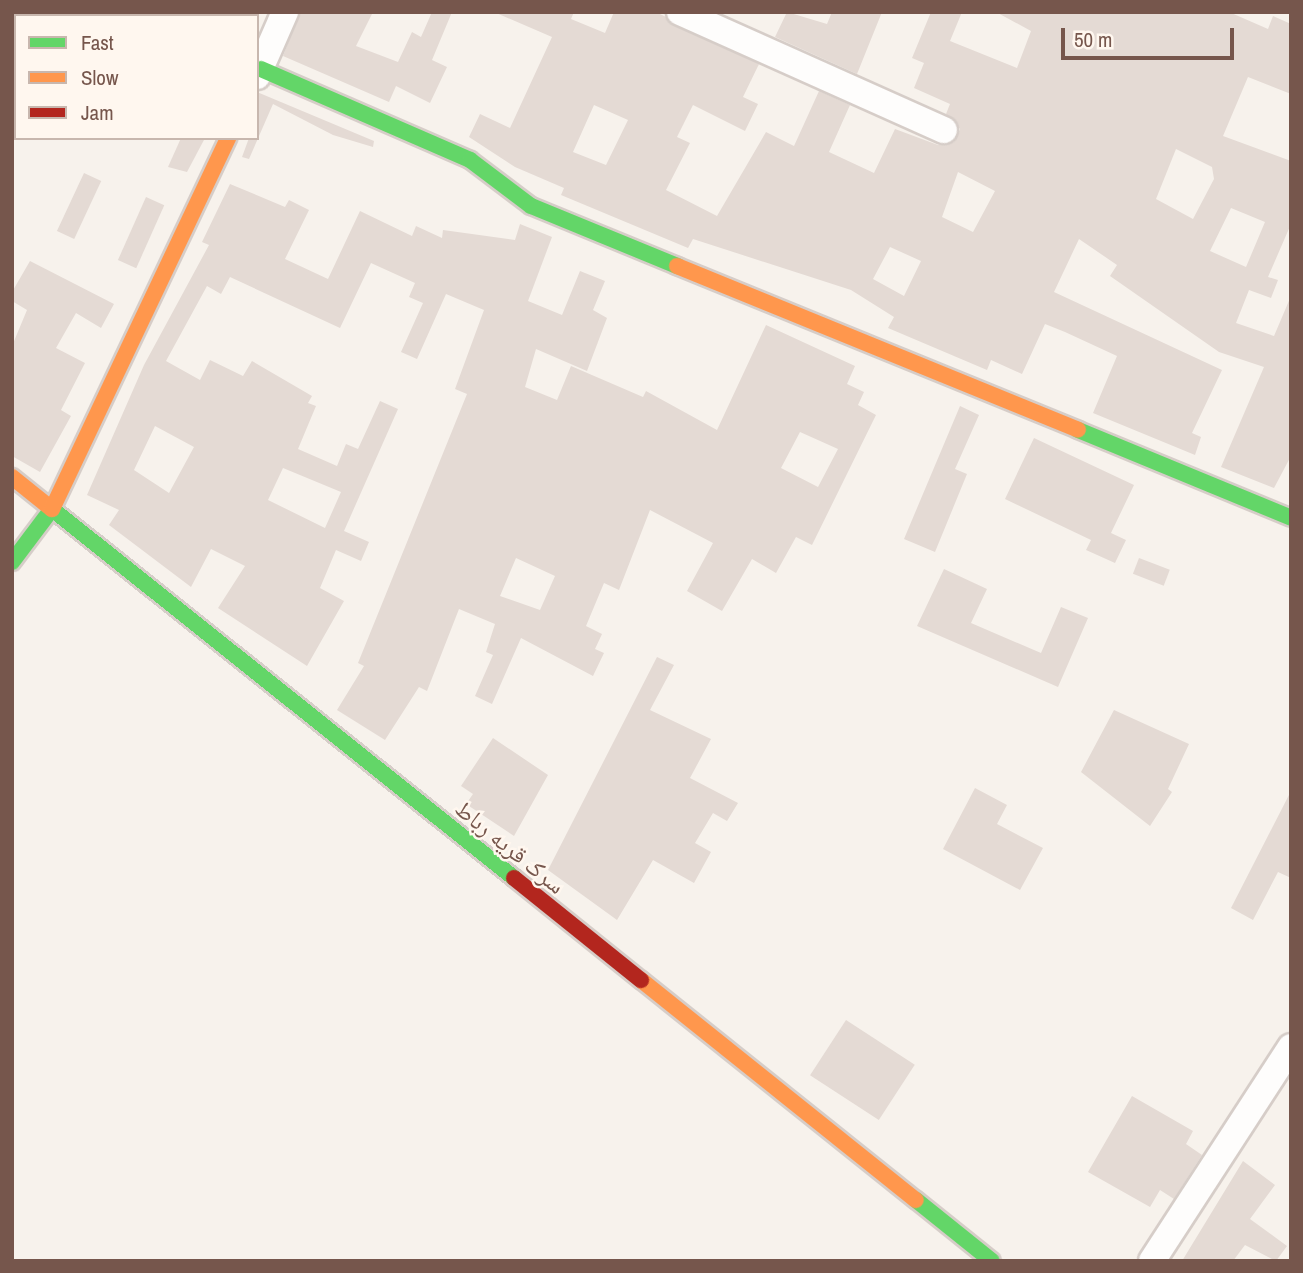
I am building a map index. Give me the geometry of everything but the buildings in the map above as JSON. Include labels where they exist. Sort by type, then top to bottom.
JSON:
[{"type":"street","points":[[285,12],[259,72],[470,160],[531,206],[1291,518]]},
{"type":"street","points":[[680,12],[944,130]]},
{"type":"street","points":[[12,562],[52,509],[227,140]]},
{"type":"street","name":"سرک قریه رباط","points":[[12,477],[992,1261]]},
{"type":"street","points":[[1152,1261],[1291,1047]]},
{"type":"traffic: fast","points":[[261,69],[470,160],[531,206],[677,266]]},
{"type":"traffic: fast","points":[[1078,430],[1291,518]]},
{"type":"traffic: fast","points":[[12,562],[52,509],[514,878]]},
{"type":"traffic: fast","points":[[916,1200],[992,1261]]},
{"type":"traffic: slow","points":[[12,477],[52,509],[227,140]]},
{"type":"traffic: slow","points":[[677,266],[1078,430]]},
{"type":"traffic: slow","points":[[641,980],[916,1200]]},
{"type":"traffic: jam","points":[[514,878],[641,980]]}]
